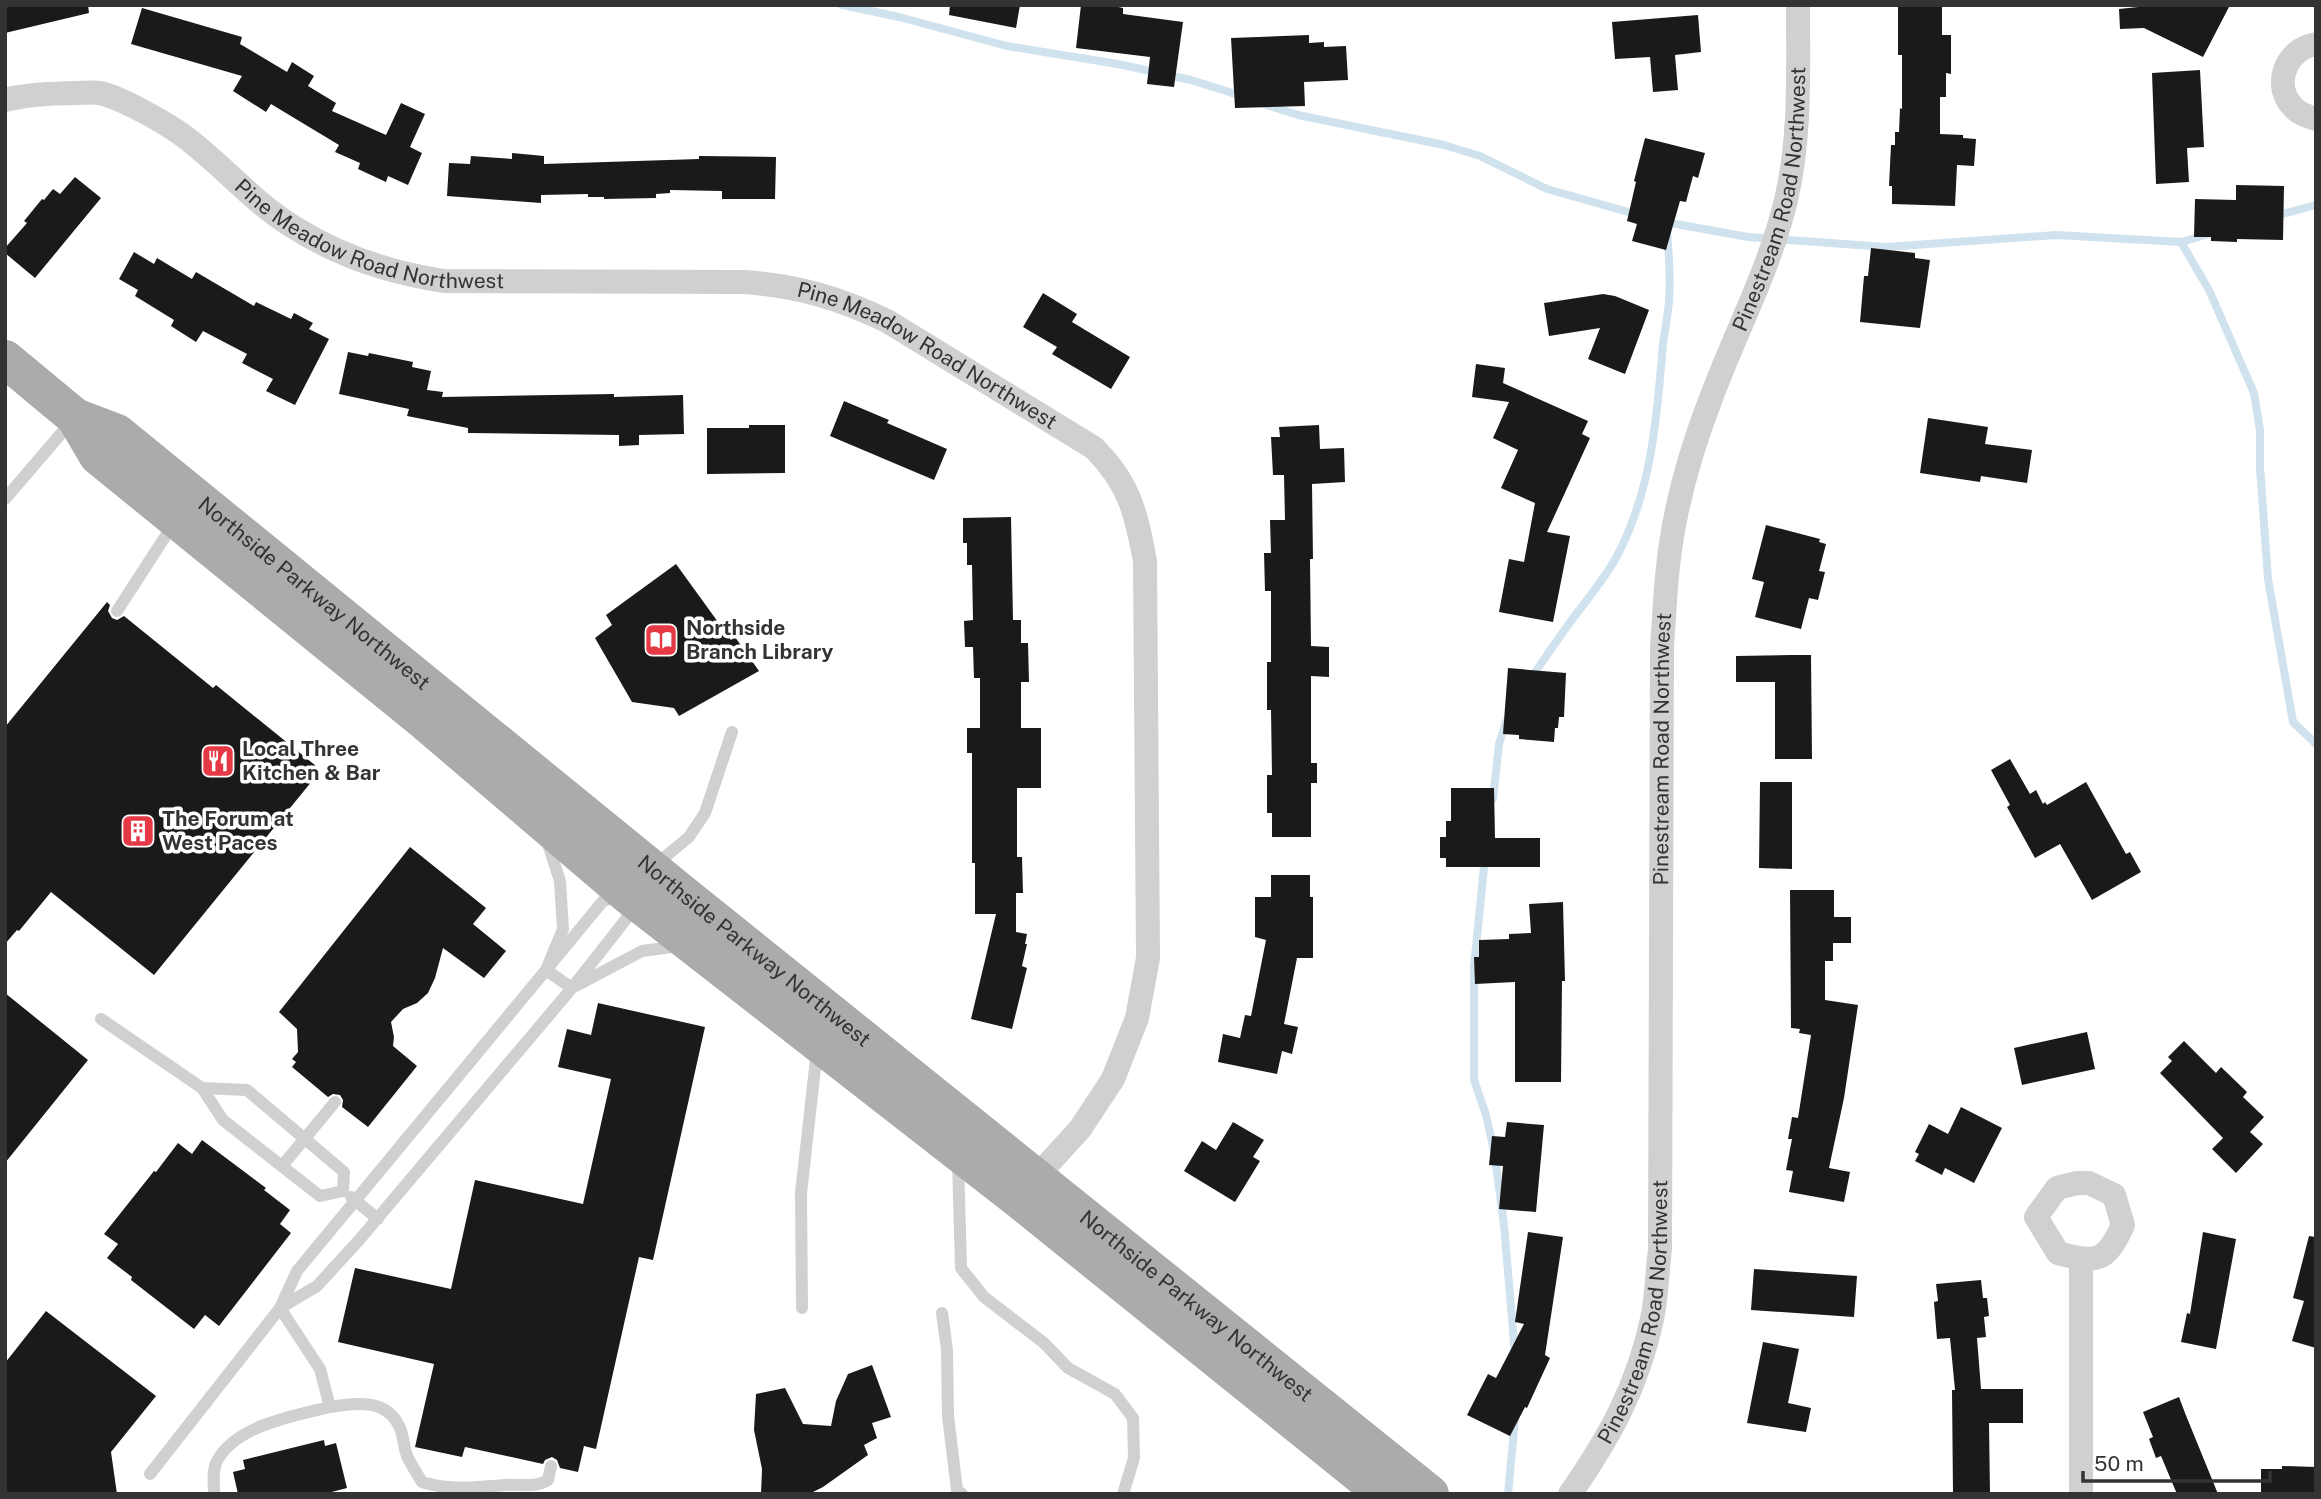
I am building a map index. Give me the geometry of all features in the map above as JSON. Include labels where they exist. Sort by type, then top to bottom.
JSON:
[{"type":"main road","name":"Northside Parkway Northwest","points":[[5,359],[75,417],[117,433],[639,881],[1026,1187],[1430,1494]]},
{"type":"main road","name":"Northside Parkway Northwest","points":[[75,417],[98,456],[423,720],[539,819],[639,881],[692,944],[957,1152],[1026,1187],[1384,1494]]},
{"type":"street","name":"Pinestream Road Northwest","points":[[1570,1494],[1618,1420],[1639,1369],[1652,1317],[1660,1249],[1662,660],[1668,566],[1692,452],[1712,394],[1773,249],[1786,199],[1795,148],[1798,5]]},
{"type":"street","points":[[2316,44],[2306,46],[2295,53],[2288,62],[2283,88],[2294,108],[2302,114],[2316,118]]},
{"type":"street","name":"Pine Meadow Road Northwest","points":[[5,100],[25,95],[99,93],[121,100],[180,133],[258,202],[293,228],[373,266],[406,275],[444,281],[745,282],[782,285],[823,295],[887,321],[1094,448],[1112,467],[1127,490],[1145,561],[1148,958],[1137,1018],[1112,1079],[1080,1129],[1026,1187]]},
{"type":"street","points":[[2081,1260],[2081,1494]]},
{"type":"lane","points":[[5,499],[75,417]]},
{"type":"lane","points":[[117,611],[176,520]]},
{"type":"lane","points":[[150,1474],[280,1308],[297,1271],[603,901],[639,881],[689,837],[705,813],[732,732]]},
{"type":"lane","points":[[539,819],[561,881],[563,929],[546,970]]},
{"type":"lane","points":[[280,1308],[317,1286],[378,1219],[572,988],[627,918],[639,881]]},
{"type":"lane","points":[[572,988],[642,951],[692,944]]},
{"type":"lane","points":[[546,970],[572,988]]},
{"type":"lane","points":[[101,1019],[202,1088],[223,1120],[320,1196],[343,1191],[378,1219]]},
{"type":"lane","points":[[802,1308],[801,1193],[818,1042]]},
{"type":"lane","points":[[202,1088],[247,1090],[344,1172],[343,1191]]},
{"type":"lane","points":[[282,1166],[335,1102]]},
{"type":"lane","points":[[957,1152],[961,1268],[984,1297],[1044,1343],[1068,1368],[1115,1394],[1133,1418],[1134,1458],[1123,1494]]},
{"type":"lane","points":[[280,1308],[320,1369],[330,1407]]},
{"type":"lane","points":[[942,1312],[947,1350],[948,1416],[957,1490],[962,1494]]},
{"type":"lane","points":[[214,1494],[216,1462],[228,1447],[248,1432],[283,1418],[358,1402],[371,1404],[388,1412],[399,1424],[407,1456],[422,1482],[438,1487],[470,1489],[541,1484],[548,1480],[551,1466]]},
{"type":"building","points":[[5,5],[88,5],[89,13],[5,33]]},
{"type":"building","points":[[950,5],[1020,5],[1016,28],[949,15]]},
{"type":"building","points":[[1081,5],[1109,5],[1123,8],[1123,14],[1183,22],[1174,87],[1147,84],[1150,57],[1076,48]]},
{"type":"building","points":[[1898,5],[1942,5],[1942,35],[1951,35],[1951,74],[1946,73],[1946,97],[1940,97],[1940,134],[1963,135],[1963,138],[1976,139],[1974,166],[1957,165],[1955,206],[1892,204],[1892,186],[1889,186],[1891,145],[1895,145],[1895,132],[1899,132],[1900,108],[1902,109]]},
{"type":"building","points":[[2157,5],[2230,5],[2203,57],[2144,28],[2120,29],[2119,9]]},
{"type":"building","points":[[142,8],[242,37],[240,44],[287,72],[292,62],[314,76],[308,86],[336,103],[332,111],[386,135],[401,103],[425,114],[410,147],[422,153],[408,185],[388,176],[386,182],[358,169],[360,163],[335,152],[339,145],[271,104],[266,112],[233,91],[242,76],[131,44]]},
{"type":"building","points":[[1698,15],[1701,52],[1675,55],[1678,90],[1653,92],[1650,57],[1615,59],[1612,22]]},
{"type":"building","points":[[1309,35],[1309,43],[1324,42],[1324,47],[1346,46],[1348,80],[1304,82],[1305,106],[1235,108],[1231,38]]},
{"type":"building","points":[[2200,70],[2204,147],[2187,148],[2189,182],[2156,184],[2152,73]]},
{"type":"building","points":[[1645,138],[1705,153],[1698,178],[1693,176],[1686,202],[1680,201],[1666,250],[1632,241],[1637,224],[1627,221]]},
{"type":"building","points":[[512,153],[544,156],[544,164],[699,159],[699,156],[776,157],[775,199],[722,199],[722,191],[670,190],[670,193],[656,194],[656,198],[604,199],[588,197],[588,194],[541,195],[541,203],[447,196],[449,163],[470,164],[471,156],[512,159]]},
{"type":"building","points":[[75,177],[101,198],[35,278],[5,253],[5,248],[27,223],[24,221],[42,199],[53,189],[60,194]]},
{"type":"building","points":[[2236,185],[2284,186],[2283,240],[2237,239],[2237,242],[2194,237],[2195,199],[2236,200]]},
{"type":"building","points":[[1871,248],[1915,253],[1915,258],[1930,260],[1920,328],[1860,322],[1864,276],[1868,276]]},
{"type":"building","points":[[134,252],[154,264],[157,258],[192,279],[196,272],[254,306],[256,302],[291,319],[294,313],[313,323],[309,329],[329,339],[295,405],[266,391],[273,379],[242,363],[247,354],[203,331],[196,342],[171,326],[174,320],[135,296],[138,290],[119,279]]},
{"type":"building","points":[[1043,293],[1077,314],[1072,322],[1130,357],[1111,389],[1052,354],[1057,347],[1023,327]]},
{"type":"building","points":[[1603,294],[1649,310],[1625,374],[1588,359],[1600,328],[1549,336],[1544,303]]},
{"type":"building","points":[[348,352],[368,356],[369,353],[413,362],[412,367],[431,371],[427,390],[443,392],[442,397],[683,395],[684,434],[639,435],[639,445],[619,446],[619,435],[468,433],[468,428],[407,416],[409,409],[339,394]]},
{"type":"building","points":[[1476,364],[1505,368],[1503,383],[1588,421],[1582,434],[1590,438],[1547,532],[1570,536],[1553,622],[1499,612],[1509,559],[1524,562],[1535,503],[1501,488],[1518,450],[1493,438],[1509,402],[1472,397]]},
{"type":"building","points":[[844,401],[947,449],[934,480],[830,436]]},
{"type":"building","points":[[1928,418],[1988,427],[1985,444],[2032,450],[2027,483],[1981,476],[1980,482],[1920,473]]},
{"type":"building","points":[[749,425],[785,425],[785,473],[707,474],[707,428],[749,428]]},
{"type":"building","points":[[1319,425],[1320,449],[1344,448],[1345,482],[1312,484],[1311,646],[1329,647],[1329,677],[1311,676],[1311,763],[1317,763],[1317,783],[1311,783],[1311,837],[1272,837],[1272,813],[1267,813],[1267,775],[1272,775],[1271,710],[1267,710],[1267,662],[1271,662],[1271,591],[1265,591],[1264,553],[1271,553],[1270,520],[1285,520],[1284,475],[1273,475],[1271,437],[1280,437],[1279,427]]},
{"type":"building","points":[[1011,517],[1013,620],[1021,620],[1021,643],[1028,643],[1029,682],[1021,682],[1021,728],[1041,728],[1041,788],[1017,788],[1017,857],[1022,857],[1023,893],[1016,893],[1016,932],[1027,934],[1022,966],[1027,968],[1012,1029],[971,1019],[996,914],[975,914],[972,753],[967,753],[967,728],[980,728],[980,678],[974,678],[973,647],[965,647],[964,621],[973,620],[972,565],[967,565],[967,543],[963,543],[963,518]]},
{"type":"building","points":[[1766,525],[1820,539],[1819,542],[1826,544],[1819,571],[1825,572],[1818,600],[1809,598],[1801,629],[1755,617],[1764,582],[1752,579]]},
{"type":"building","name":"Northside Branch Library","points":[[676,564],[731,640],[735,637],[759,671],[679,716],[674,708],[632,702],[595,638],[612,625],[606,615]]},
{"type":"building","name":"The Forum at West Paces","points":[[107,602],[112,618],[117,620],[124,616],[213,688],[216,685],[321,770],[154,975],[51,892],[5,944],[5,727]]},
{"type":"building","points":[[1811,655],[1812,759],[1775,759],[1775,682],[1736,682],[1736,656]]},
{"type":"building","points":[[1508,668],[1566,673],[1564,717],[1559,717],[1554,742],[1519,739],[1519,735],[1503,734]]},
{"type":"building","points":[[2010,759],[2030,794],[2036,790],[2043,804],[2045,802],[2047,805],[2086,782],[2126,854],[2130,852],[2141,872],[2092,900],[2060,844],[2035,858],[2007,807],[2010,805],[1991,770]]},
{"type":"building","points":[[1760,782],[1792,782],[1792,869],[1759,868]]},
{"type":"building","points":[[1451,788],[1494,788],[1495,838],[1540,838],[1540,867],[1446,867],[1446,858],[1440,858],[1440,837],[1446,837],[1446,821],[1451,821]]},
{"type":"building","points":[[410,847],[486,908],[473,924],[506,951],[484,978],[443,948],[428,993],[417,1003],[403,1009],[391,1022],[393,1046],[417,1066],[368,1127],[342,1107],[343,1100],[340,1095],[333,1094],[328,1097],[292,1067],[296,1062],[292,1059],[298,1052],[297,1029],[279,1012]]},
{"type":"building","points":[[1271,875],[1310,875],[1310,897],[1313,897],[1313,958],[1297,958],[1284,1024],[1298,1027],[1292,1054],[1282,1051],[1277,1074],[1218,1062],[1223,1034],[1240,1038],[1245,1015],[1251,1016],[1266,940],[1255,937],[1255,897],[1271,897]]},
{"type":"building","points":[[1790,890],[1834,890],[1834,917],[1851,917],[1851,943],[1833,943],[1833,961],[1825,961],[1825,1000],[1858,1005],[1844,1098],[1829,1168],[1850,1172],[1844,1202],[1789,1192],[1793,1171],[1786,1170],[1792,1139],[1788,1139],[1792,1117],[1798,1118],[1811,1035],[1791,1028]]},
{"type":"building","points":[[1563,902],[1565,981],[1562,981],[1561,1082],[1515,1082],[1515,982],[1475,984],[1474,957],[1479,957],[1479,940],[1509,939],[1509,934],[1531,933],[1529,904]]},
{"type":"building","points":[[5,993],[88,1060],[5,1163]]},
{"type":"building","points":[[598,1003],[705,1027],[653,1260],[639,1257],[596,1449],[584,1446],[578,1472],[560,1468],[557,1460],[552,1457],[543,1464],[465,1447],[462,1457],[415,1447],[434,1364],[338,1342],[355,1268],[451,1289],[475,1180],[583,1204],[611,1079],[558,1067],[567,1029],[591,1035]]},
{"type":"building","points":[[2087,1032],[2095,1069],[2022,1085],[2014,1048]]},
{"type":"building","points":[[2184,1041],[2216,1073],[2221,1067],[2247,1092],[2243,1097],[2264,1117],[2250,1132],[2263,1144],[2236,1173],[2212,1149],[2223,1138],[2160,1073],[2172,1061],[2168,1057]]},
{"type":"building","points":[[1961,1107],[2002,1128],[1974,1183],[1945,1168],[1942,1175],[1915,1161],[1919,1154],[1915,1152],[1929,1124],[1948,1134]]},
{"type":"building","points":[[1233,1122],[1264,1140],[1253,1157],[1260,1161],[1235,1202],[1184,1171],[1202,1141],[1216,1150]]},
{"type":"building","points":[[1507,1122],[1544,1125],[1536,1212],[1499,1209],[1503,1166],[1489,1165],[1492,1136],[1505,1137]]},
{"type":"building","points":[[202,1140],[266,1188],[264,1190],[290,1210],[280,1224],[291,1233],[219,1326],[205,1315],[194,1329],[107,1258],[118,1244],[104,1234],[178,1143],[192,1154]]},
{"type":"building","points":[[1528,1232],[1563,1237],[1545,1355],[1550,1358],[1527,1408],[1525,1407],[1510,1436],[1467,1415],[1488,1374],[1496,1378],[1524,1324],[1515,1322]]},
{"type":"building","points":[[2203,1232],[2236,1239],[2216,1349],[2181,1342],[2187,1313],[2190,1314]]},
{"type":"building","points":[[2309,1236],[2316,1237],[2316,1348],[2292,1341],[2304,1301],[2293,1298]]},
{"type":"building","points":[[1754,1269],[1857,1276],[1854,1317],[1751,1310]]},
{"type":"building","points":[[1981,1280],[1989,1316],[1984,1317],[1986,1337],[1977,1338],[1981,1389],[2023,1389],[2023,1423],[1989,1423],[1990,1494],[1953,1494],[1952,1390],[1955,1390],[1950,1338],[1937,1339],[1934,1302],[1938,1301],[1936,1284]]},
{"type":"building","points":[[46,1311],[156,1396],[111,1452],[117,1494],[5,1494],[5,1363]]},
{"type":"building","points":[[1763,1342],[1799,1349],[1788,1403],[1811,1408],[1806,1432],[1747,1423]]},
{"type":"building","points":[[872,1365],[891,1417],[872,1423],[877,1438],[864,1445],[868,1455],[809,1494],[761,1494],[762,1469],[754,1430],[756,1394],[785,1388],[803,1424],[831,1426],[836,1401],[848,1374]]},
{"type":"building","points":[[2179,1397],[2218,1494],[2177,1494],[2161,1456],[2156,1458],[2149,1439],[2153,1437],[2143,1412]]},
{"type":"building","points":[[324,1440],[325,1446],[336,1443],[347,1488],[324,1494],[238,1494],[233,1472],[245,1469],[243,1460]]},
{"type":"building","points":[[2282,1466],[2316,1467],[2316,1494],[2261,1494],[2261,1469],[2282,1469]]},
{"type":"waterway","points":[[842,5],[1007,46],[1118,64],[1191,80],[1245,97]]},
{"type":"waterway","points":[[1264,104],[1298,115],[1444,145],[1480,156],[1547,189],[1639,215]]},
{"type":"waterway","points":[[2275,216],[2316,205]]},
{"type":"waterway","points":[[1665,222],[1748,237],[1886,247],[2056,235],[2181,242],[2209,234]]},
{"type":"waterway","points":[[1531,678],[1617,556],[1638,505],[1651,452],[1669,306],[1667,232]]},
{"type":"waterway","points":[[2181,242],[2209,290],[2254,393],[2260,430],[2268,579],[2293,722],[2316,744]]},
{"type":"waterway","points":[[1493,799],[1499,744],[1506,722]]},
{"type":"waterway","points":[[1485,857],[1474,967],[1474,1080],[1494,1151],[1504,1225],[1515,1354]]},
{"type":"waterway","points":[[1508,1494],[1515,1419]]},
{"type":"place","name":"Northside Branch Library","points":[[661,640]]},
{"type":"place","name":"Local Three Kitchen & Bar","points":[[218,761]]},
{"type":"place","name":"The Forum at West Paces","points":[[138,831]]}]
